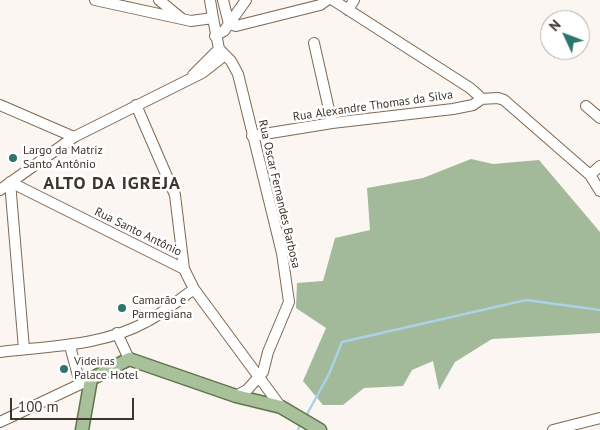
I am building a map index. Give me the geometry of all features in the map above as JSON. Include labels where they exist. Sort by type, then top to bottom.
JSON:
[{"type":"main road","points":[[82,430],[86,381],[129,359],[236,396],[281,407],[317,429]]},
{"type":"street","points":[[96,0],[183,20],[191,21],[213,18]]},
{"type":"street","points":[[159,0],[183,20]]},
{"type":"street","points":[[0,190],[74,137],[210,69],[222,52],[216,36],[210,0]]},
{"type":"street","points":[[223,0],[229,24]]},
{"type":"street","points":[[216,36],[224,31],[246,0]]},
{"type":"street","points":[[229,24],[236,26],[320,6],[327,0]]},
{"type":"street","name":"Rua Alexandre Thomas da Silva","points":[[252,136],[332,123],[453,109],[473,105],[480,99],[470,88],[333,0]]},
{"type":"street","points":[[348,10],[354,0]]},
{"type":"street","points":[[314,43],[332,123]]},
{"type":"street","name":"Rua Oscar Fernandes Barbosa","points":[[222,52],[231,61],[238,74],[282,252],[289,302],[258,379],[247,390],[236,396]]},
{"type":"street","points":[[480,99],[498,98],[504,100],[590,175],[600,191]]},
{"type":"street","points":[[0,105],[74,137]]},
{"type":"street","points":[[136,105],[175,195],[184,269]]},
{"type":"street","points":[[586,106],[600,118]]},
{"type":"street","points":[[590,175],[600,166]]},
{"type":"street","points":[[10,182],[24,349]]},
{"type":"street","name":"Rua Santo Antônio","points":[[10,182],[184,269],[194,289],[258,379],[281,407]]},
{"type":"street","points":[[0,352],[70,346],[117,333],[146,322],[194,289]]},
{"type":"street","points":[[117,333],[129,359]]},
{"type":"street","points":[[0,422],[86,381],[70,346]]},
{"type":"street","points":[[552,430],[600,418]]},
{"type":"green space","points":[[471,159],[493,164],[539,160],[600,232],[600,333],[492,339],[455,362],[439,390],[433,361],[412,370],[403,386],[364,388],[343,405],[323,405],[303,381],[326,328],[296,308],[297,283],[323,281],[335,238],[370,230],[367,188],[423,178]]},
{"type":"waterway","points":[[306,416],[329,374],[342,342],[526,300],[600,310]]},
{"type":"waterway","points":[[298,430],[300,425]]},
{"type":"place","name":"Largo da Matriz Santo Antônio","points":[[13,158]]},
{"type":"place","name":"Camarão e Parmegiana","points":[[122,308]]},
{"type":"place","name":"Videiras Palace Hotel","points":[[64,369]]},
{"type":"district","name":"ALTO DA IGREJA","points":[[112,184]]}]
